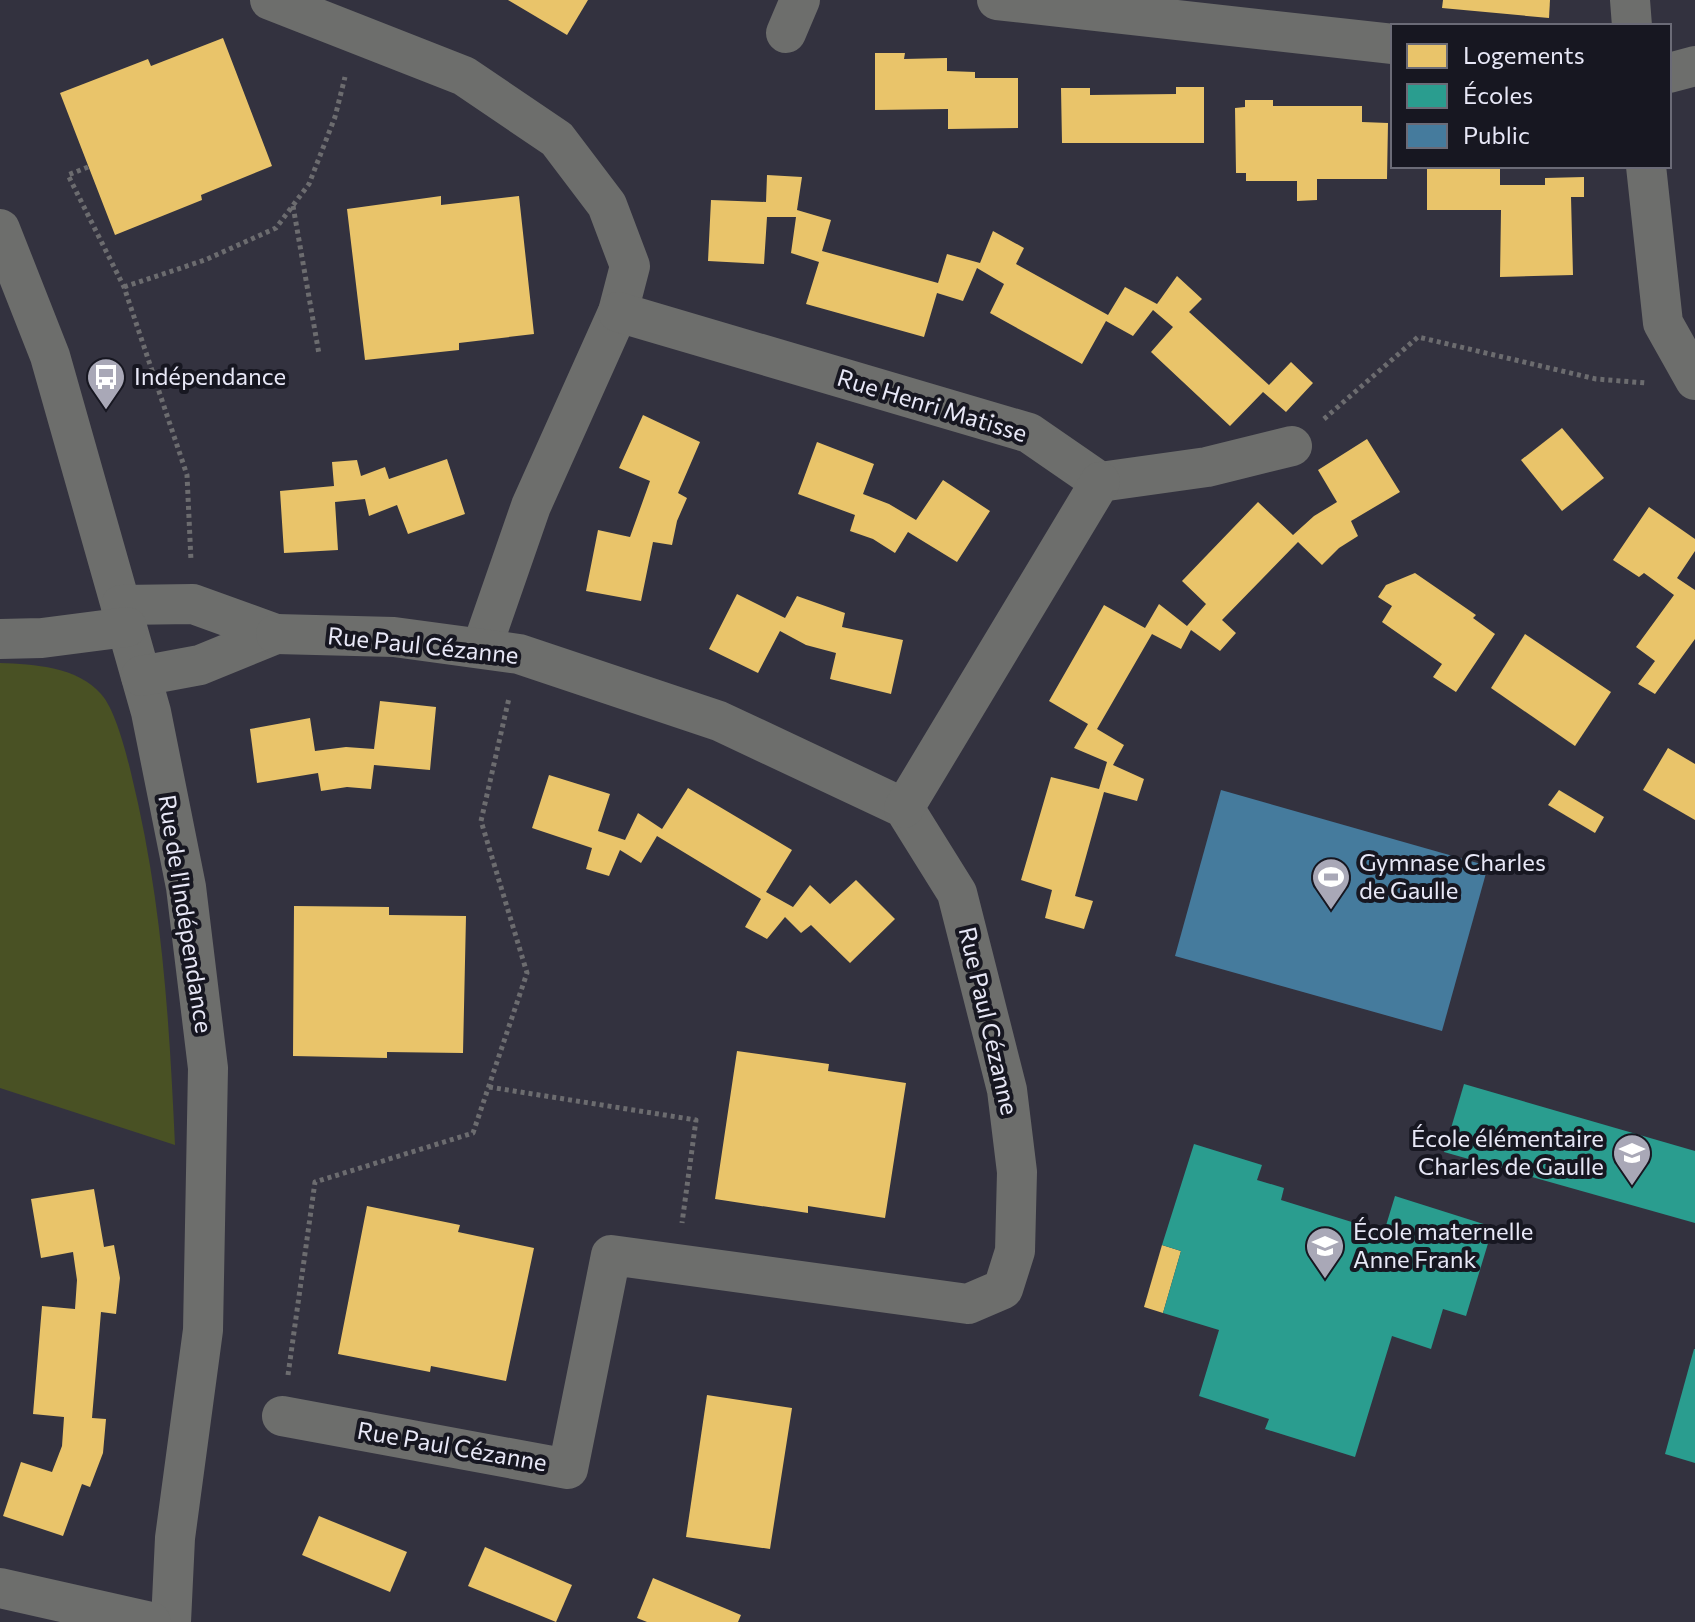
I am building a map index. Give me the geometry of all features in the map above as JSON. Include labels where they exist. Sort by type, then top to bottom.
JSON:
[{"type":"street","points":[[270,0],[464,76],[557,139],[607,205],[630,266],[618,312],[531,506],[500,650]]},
{"type":"street","points":[[997,0],[1391,44]]},
{"type":"street","points":[[1630,0],[1632,24]]},
{"type":"street","points":[[1671,72],[1695,66]]},
{"type":"street","points":[[1646,168],[1663,323],[1695,380]]},
{"type":"street","name":"Rue de l'Indépendance","points":[[0,229],[50,356],[141,676],[186,887],[208,1068],[203,1330],[175,1538],[171,1622]]},
{"type":"street","name":"Rue Henri Matisse","points":[[618,312],[1029,433],[1100,482]]},
{"type":"street","points":[[904,808],[1100,482],[1207,467],[1292,446]]},
{"type":"street","points":[[0,639],[42,638],[124,616],[193,604],[276,634]]},
{"type":"street","points":[[141,676],[200,665],[276,634]]},
{"type":"street","name":"Rue Paul Cézanne","points":[[276,634],[367,636],[500,650],[719,721],[904,808],[957,893],[1007,1090],[1017,1172],[1015,1251],[1003,1289],[968,1304],[611,1255],[568,1469],[282,1416]]},
{"type":"street","points":[[0,1588],[151,1622]]},
{"type":"path","points":[[124,287],[205,260],[276,228],[309,184],[335,117],[356,33]]},
{"type":"path","points":[[88,167],[68,175],[124,287],[187,475],[193,604]]},
{"type":"path","points":[[293,206],[319,354]]},
{"type":"path","points":[[1292,446],[1418,337],[1596,379],[1653,383]]},
{"type":"path","points":[[282,1416],[315,1182],[473,1133],[527,973],[481,821],[500,650]]},
{"type":"path","points":[[489,1087],[696,1120],[677,1263]]},
{"type":"green space","points":[[0,663],[41,666],[80,678],[101,694],[115,720],[142,820],[157,912],[167,1004],[175,1145],[0,1088]]},
{"type":"building: Logements","points":[[508,0],[588,0],[567,35]]},
{"type":"building: Logements","points":[[1443,0],[1550,0],[1549,18],[1442,8]]},
{"type":"building: Logements","points":[[223,38],[272,166],[201,195],[202,200],[115,235],[60,93],[148,59],[151,66]]},
{"type":"building: Logements","points":[[875,53],[905,53],[904,59],[947,58],[947,71],[975,72],[975,78],[1018,78],[1018,128],[948,129],[948,109],[875,110]]},
{"type":"building: Logements","points":[[1176,87],[1204,87],[1204,143],[1062,143],[1061,88],[1090,88],[1090,95],[1176,94]]},
{"type":"building: Logements","points":[[1245,100],[1273,100],[1273,106],[1362,106],[1362,122],[1388,123],[1387,179],[1317,179],[1317,200],[1297,201],[1297,181],[1246,181],[1246,173],[1236,173],[1235,108],[1245,107]]},
{"type":"building: Logements","points":[[1427,168],[1500,168],[1500,185],[1545,185],[1545,178],[1584,177],[1584,197],[1571,197],[1573,275],[1500,277],[1501,210],[1427,210]]},
{"type":"building: Logements","points":[[767,175],[802,177],[797,210],[831,220],[822,251],[938,283],[947,254],[980,263],[993,231],[1024,248],[1016,264],[1108,315],[1125,287],[1157,304],[1177,276],[1202,299],[1189,312],[1269,385],[1291,362],[1313,383],[1286,412],[1263,392],[1230,426],[1151,352],[1173,327],[1153,310],[1133,336],[1106,321],[1082,364],[990,313],[1004,284],[977,268],[963,301],[937,293],[924,337],[806,304],[819,262],[791,253],[796,217],[767,217],[764,264],[708,261],[711,200],[766,202]]},
{"type":"building: Logements","points":[[441,196],[441,205],[519,196],[534,334],[459,343],[459,350],[365,360],[347,209]]},
{"type":"building: Logements","points":[[643,415],[700,442],[678,493],[687,498],[677,521],[672,545],[653,542],[641,601],[586,591],[598,530],[630,537],[650,481],[619,468]]},
{"type":"building: Logements","points":[[1562,428],[1604,478],[1562,511],[1521,460]]},
{"type":"building: Logements","points":[[1367,439],[1400,492],[1351,521],[1358,536],[1339,548],[1322,565],[1298,542],[1222,620],[1236,633],[1220,651],[1191,630],[1181,649],[1152,634],[1097,729],[1124,745],[1113,765],[1144,779],[1137,801],[1104,792],[1075,896],[1093,901],[1084,929],[1045,918],[1052,890],[1021,880],[1051,777],[1099,789],[1107,762],[1074,748],[1088,724],[1049,701],[1104,605],[1145,628],[1159,604],[1187,626],[1206,604],[1182,581],[1258,502],[1293,535],[1314,516],[1337,502],[1318,470]]},
{"type":"building: Logements","points":[[817,442],[874,464],[863,494],[889,504],[916,520],[943,480],[990,511],[957,562],[908,532],[895,553],[873,539],[850,531],[855,515],[798,494]]},
{"type":"building: Logements","points":[[447,459],[465,514],[408,534],[397,505],[369,516],[365,499],[335,502],[338,550],[284,553],[280,491],[334,486],[332,462],[357,460],[361,476],[385,467],[389,479]]},
{"type":"building: Logements","points":[[1649,507],[1695,539],[1695,551],[1677,578],[1695,590],[1695,639],[1655,694],[1638,684],[1655,661],[1636,647],[1674,595],[1644,573],[1639,577],[1613,560]]},
{"type":"building: Logements","points":[[1415,573],[1476,615],[1473,618],[1495,634],[1456,692],[1433,677],[1442,664],[1382,622],[1392,606],[1378,597],[1386,585]]},
{"type":"building: Logements","points":[[737,594],[785,618],[797,596],[845,613],[842,627],[903,640],[891,694],[830,679],[836,653],[806,645],[780,631],[758,673],[709,649]]},
{"type":"building: Logements","points":[[1525,634],[1611,692],[1575,746],[1491,688]]},
{"type":"building: Logements","points":[[380,701],[436,707],[430,770],[374,765],[371,789],[347,787],[321,791],[318,773],[257,783],[250,729],[310,718],[315,751],[346,747],[374,749]]},
{"type":"building: Logements","points":[[1668,748],[1695,764],[1695,820],[1643,790]]},
{"type":"building: Logements","points":[[549,775],[610,794],[598,831],[625,840],[638,813],[662,829],[688,788],[792,850],[766,892],[793,907],[810,885],[830,904],[856,880],[895,919],[850,963],[811,925],[801,933],[785,917],[767,939],[745,927],[761,899],[657,836],[641,863],[620,850],[609,876],[586,869],[592,848],[532,828]]},
{"type":"building: Logements","points":[[1559,790],[1604,817],[1595,833],[1548,805]]},
{"type":"building: Logements","points":[[294,906],[389,907],[389,915],[466,916],[463,1053],[387,1052],[387,1058],[293,1056]]},
{"type":"building: Logements","points":[[737,1051],[829,1064],[828,1071],[906,1083],[885,1218],[808,1206],[808,1213],[715,1199]]},
{"type":"building: Logements","points":[[94,1189],[104,1247],[114,1245],[120,1278],[116,1314],[101,1312],[92,1418],[106,1419],[103,1453],[90,1487],[82,1484],[63,1536],[3,1516],[21,1462],[52,1472],[62,1446],[64,1417],[33,1414],[42,1306],[75,1309],[77,1280],[73,1252],[41,1258],[31,1199]]},
{"type":"building: Logements","points":[[367,1206],[460,1225],[458,1232],[534,1248],[506,1381],[431,1366],[430,1372],[338,1354]]},
{"type":"building: Logements","points":[[1162,1245],[1181,1251],[1163,1313],[1144,1307]]},
{"type":"building: Logements","points":[[707,1395],[792,1408],[770,1549],[686,1537]]},
{"type":"building: Logements","points":[[319,1516],[407,1552],[390,1592],[302,1555]]},
{"type":"building: Logements","points":[[485,1547],[572,1585],[556,1622],[468,1586]]},
{"type":"building: Logements","points":[[653,1578],[741,1615],[738,1622],[647,1622],[637,1618]]},
{"type":"building: Écoles","name":"École élémentaire Charles de Gaulle","points":[[1464,1084],[1695,1151],[1695,1223],[1444,1152]]},
{"type":"building: Écoles","name":"École maternelle Anne Frank","points":[[1194,1144],[1262,1165],[1257,1180],[1284,1188],[1281,1200],[1384,1232],[1395,1196],[1493,1227],[1466,1316],[1443,1309],[1431,1349],[1392,1336],[1355,1457],[1265,1429],[1269,1419],[1199,1396],[1219,1330],[1163,1313],[1181,1251],[1162,1245]]},
{"type":"building: Écoles","points":[[1695,1349],[1695,1463],[1665,1454]]},
{"type":"building: Public","name":"Gymnase Charles de Gaulle","points":[[1221,790],[1488,866],[1442,1031],[1175,956]]},
{"type":"place","name":"Indépendance","points":[[106,411]]},
{"type":"place","name":"Gymnase Charles de Gaulle","points":[[1331,911]]},
{"type":"place","name":"École élémentaire Charles de Gaulle","points":[[1632,1187]]},
{"type":"place","name":"École maternelle Anne Frank","points":[[1325,1280]]}]
